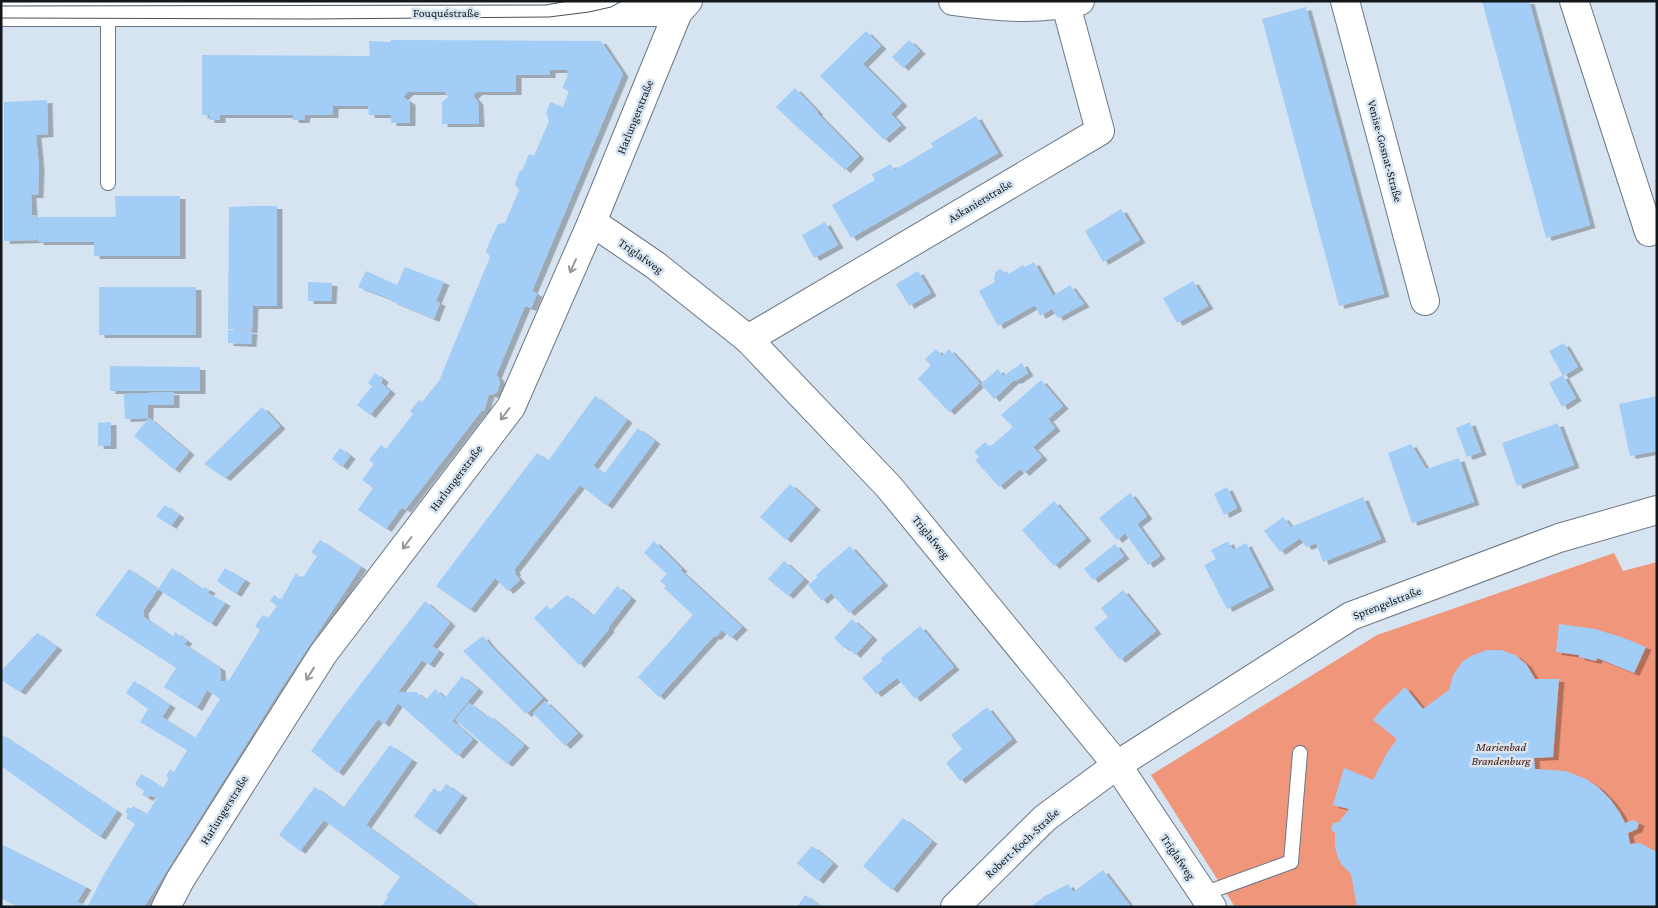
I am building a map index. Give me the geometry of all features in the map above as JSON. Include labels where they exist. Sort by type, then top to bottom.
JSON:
[{"type":"street","points":[[953,1],[1006,7],[1073,3]]},
{"type":"street","name":"Venise-Gosnat-Straße","points":[[1345,1],[1426,301]]},
{"type":"street","points":[[1574,1],[1649,232]]},
{"type":"street","name":"Askanierstraße","points":[[748,338],[1100,131],[1073,3]]},
{"type":"street","name":"Fouquéstraße","points":[[1,12],[108,12],[335,7],[680,5]]},
{"type":"street","name":"Harlungerstraße","points":[[166,907],[180,880],[323,654],[511,407],[592,222],[680,5]]},
{"type":"street","name":"Triglafweg","points":[[592,222],[655,265],[748,338],[889,487],[1117,764],[1207,900]]},
{"type":"street","name":"Sprengelstraße","points":[[1117,764],[1351,616],[1558,538],[1657,510]]},
{"type":"street","name":"Robert-Koch-Straße","points":[[955,907],[1045,818],[1117,764]]},
{"type":"lane","points":[[108,12],[108,184]]},
{"type":"lane","points":[[1207,900],[1291,862],[1300,753]]},
{"type":"green space","name":"Marienbad Brandenburg","points":[[1614,553],[1623,571],[1657,562],[1657,907],[1235,907],[1151,775],[1377,635]]},
{"type":"building","points":[[1482,1],[1529,1],[1590,225],[1546,238]]},
{"type":"building","points":[[1306,7],[1384,294],[1339,306],[1262,19]]},
{"type":"building","points":[[866,31],[881,46],[863,64],[902,103],[891,114],[901,125],[884,140],[820,76]]},
{"type":"building","points":[[391,40],[601,41],[623,74],[532,291],[537,294],[531,308],[525,306],[496,376],[500,383],[497,392],[492,395],[489,394],[484,411],[482,410],[405,510],[402,507],[386,529],[358,510],[373,488],[362,480],[374,464],[369,460],[381,445],[386,449],[413,414],[410,411],[419,400],[422,402],[439,381],[490,257],[486,251],[491,239],[498,224],[505,223],[519,190],[515,184],[520,170],[522,171],[529,154],[534,156],[549,121],[546,113],[550,102],[563,107],[569,91],[562,88],[568,70],[550,70],[550,75],[516,75],[516,92],[477,92],[473,96],[478,102],[479,124],[442,124],[442,102],[448,97],[445,92],[408,92],[403,97],[410,102],[410,123],[391,123],[391,115],[369,115],[368,106],[333,106],[333,115],[305,115],[304,120],[293,120],[293,115],[220,115],[220,120],[209,120],[209,115],[202,115],[202,55],[370,56],[369,41],[391,42]]},
{"type":"building","points":[[909,40],[920,51],[903,68],[892,57]]},
{"type":"building","points":[[795,88],[859,156],[845,170],[776,107]]},
{"type":"building","points":[[47,100],[48,134],[36,135],[39,167],[38,195],[31,195],[32,215],[36,215],[37,240],[4,241],[4,102]]},
{"type":"building","points":[[976,116],[998,153],[851,238],[832,205],[875,180],[872,174],[891,164],[894,170],[933,147],[931,143]]},
{"type":"building","points":[[115,196],[180,196],[180,256],[94,256],[94,242],[38,242],[37,217],[116,217]]},
{"type":"building","points":[[277,206],[277,306],[253,306],[252,330],[228,329],[229,207]]},
{"type":"building","points":[[1121,209],[1140,240],[1103,262],[1085,231]]},
{"type":"building","points":[[825,222],[838,245],[814,258],[802,235]]},
{"type":"building","points":[[1034,262],[1053,296],[1070,285],[1084,304],[1058,318],[1052,309],[1040,316],[1035,305],[998,326],[979,291],[995,282],[995,272],[1000,269],[1007,275],[1023,265],[1025,267]]},
{"type":"building","points":[[405,267],[444,282],[436,301],[440,303],[434,319],[391,301],[391,299],[358,287],[366,271],[397,285]]},
{"type":"building","points":[[918,271],[931,293],[909,306],[896,284]]},
{"type":"building","points":[[1193,281],[1208,306],[1177,323],[1163,298]]},
{"type":"building","points":[[308,282],[332,283],[331,301],[308,301]]},
{"type":"building","points":[[99,287],[196,287],[196,335],[99,335]]},
{"type":"building","points":[[228,330],[252,331],[251,344],[228,343]]},
{"type":"building","points":[[1564,343],[1578,367],[1563,376],[1549,351]]},
{"type":"building","points":[[936,349],[942,356],[949,349],[980,383],[949,412],[918,379],[931,365],[925,359]]},
{"type":"building","points":[[1022,363],[1028,373],[1016,381],[1014,380],[994,399],[981,384],[998,369],[1003,376]]},
{"type":"building","points":[[110,366],[200,367],[200,391],[110,391]]},
{"type":"building","points":[[375,373],[383,379],[381,383],[390,391],[370,415],[357,405],[372,386],[368,383]]},
{"type":"building","points":[[1563,375],[1576,398],[1562,407],[1549,383]]},
{"type":"building","points":[[1041,380],[1063,406],[1048,419],[1055,428],[1033,447],[1042,457],[1024,473],[1020,469],[999,487],[975,460],[979,457],[974,452],[985,442],[990,447],[1013,427],[1001,415]]},
{"type":"building","points":[[174,392],[174,405],[148,405],[148,418],[125,419],[124,394]]},
{"type":"building","points":[[595,396],[627,420],[593,466],[604,474],[638,428],[655,441],[607,506],[580,485],[514,570],[516,572],[514,573],[520,580],[508,591],[495,578],[470,610],[436,586],[537,453],[548,461]]},
{"type":"building","points":[[1657,396],[1657,451],[1630,456],[1619,404]]},
{"type":"building","points":[[262,407],[280,426],[225,478],[204,464]]},
{"type":"building","points":[[149,418],[189,452],[174,470],[134,436]]},
{"type":"building","points":[[111,422],[111,446],[98,446],[98,423]]},
{"type":"building","points":[[1470,422],[1481,452],[1467,457],[1456,428]]},
{"type":"building","points":[[1558,423],[1574,465],[1517,486],[1502,443]]},
{"type":"building","points":[[1411,444],[1426,469],[1459,458],[1474,502],[1412,523],[1388,453]]},
{"type":"building","points":[[340,448],[350,456],[342,467],[332,459]]},
{"type":"building","points":[[790,484],[815,507],[786,540],[760,517]]},
{"type":"building","points":[[1227,487],[1237,508],[1224,515],[1214,494]]},
{"type":"building","points":[[1130,493],[1147,516],[1137,524],[1160,556],[1148,565],[1125,533],[1117,540],[1099,518]]},
{"type":"building","points":[[1363,497],[1381,539],[1323,562],[1316,543],[1306,547],[1300,538],[1280,552],[1264,531],[1283,517],[1291,527]]},
{"type":"building","points":[[1054,501],[1086,538],[1054,566],[1022,530]]},
{"type":"building","points":[[165,505],[179,515],[171,526],[156,516]]},
{"type":"building","points":[[320,540],[361,567],[280,690],[144,907],[19,907],[1,898],[1,844],[86,887],[77,902],[88,906],[104,874],[135,824],[126,818],[128,814],[125,812],[128,807],[131,809],[133,806],[147,814],[157,798],[150,795],[148,798],[142,795],[143,790],[135,784],[141,774],[163,788],[169,778],[166,776],[170,769],[174,772],[187,750],[140,722],[148,709],[126,693],[134,681],[170,705],[162,717],[195,738],[220,699],[207,690],[197,708],[164,687],[176,668],[95,615],[129,569],[158,589],[143,611],[144,617],[173,637],[175,632],[187,641],[184,644],[220,668],[221,682],[229,680],[260,630],[255,626],[263,615],[268,618],[277,606],[270,601],[274,595],[281,600],[296,573],[302,579],[317,556],[311,552]]},
{"type":"building","points":[[654,541],[682,569],[680,570],[742,627],[731,638],[722,630],[716,637],[714,636],[659,697],[638,677],[693,615],[664,588],[666,586],[660,581],[667,574],[644,553]]},
{"type":"building","points":[[1228,541],[1233,550],[1246,543],[1269,587],[1227,609],[1204,565],[1216,559],[1211,550]]},
{"type":"building","points":[[1115,544],[1124,556],[1093,580],[1084,569]]},
{"type":"building","points":[[850,546],[883,583],[849,613],[831,593],[822,601],[808,585],[818,577],[816,575]]},
{"type":"building","points":[[784,561],[804,579],[788,596],[768,579]]},
{"type":"building","points":[[172,568],[202,589],[204,587],[210,590],[208,593],[225,603],[211,624],[158,589]]},
{"type":"building","points":[[225,568],[245,580],[236,594],[217,581]]},
{"type":"building","points":[[617,586],[631,598],[609,629],[579,665],[534,618],[547,605],[550,610],[567,595],[593,616]]},
{"type":"building","points":[[1123,590],[1156,631],[1120,660],[1094,628],[1108,617],[1101,608]]},
{"type":"building","points":[[425,601],[450,623],[432,646],[439,651],[429,665],[422,660],[398,692],[416,692],[426,700],[435,689],[445,698],[462,676],[478,689],[452,721],[473,739],[458,756],[398,703],[384,724],[378,719],[338,773],[311,751]]},
{"type":"building","points":[[852,619],[872,637],[855,655],[834,638]]},
{"type":"building","points":[[1559,624],[1595,629],[1646,647],[1634,673],[1597,658],[1596,661],[1579,657],[1579,655],[1556,652]]},
{"type":"building","points":[[920,626],[954,667],[915,699],[897,678],[876,694],[862,678],[882,661],[881,658]]},
{"type":"building","points":[[37,633],[57,647],[20,692],[1,680],[1,671]]},
{"type":"building","points":[[483,636],[543,698],[526,714],[463,651]]},
{"type":"building","points":[[1487,650],[1501,650],[1515,655],[1526,664],[1535,679],[1559,679],[1553,757],[1534,758],[1535,769],[1566,771],[1586,779],[1598,787],[1610,799],[1625,823],[1633,820],[1639,823],[1637,829],[1628,833],[1630,844],[1640,843],[1657,852],[1657,907],[1357,907],[1351,874],[1338,858],[1335,846],[1335,833],[1331,830],[1333,823],[1339,822],[1349,809],[1333,805],[1344,768],[1373,780],[1387,753],[1397,739],[1373,720],[1382,709],[1405,687],[1423,709],[1449,690],[1453,675],[1463,661]]},
{"type":"building","points":[[545,701],[578,733],[565,746],[533,713]]},
{"type":"building","points":[[469,703],[487,717],[488,715],[524,745],[507,764],[455,720]]},
{"type":"building","points":[[987,707],[1012,739],[960,781],[946,763],[962,749],[951,735]]},
{"type":"building","points":[[1,734],[117,811],[100,837],[1,766]]},
{"type":"building","points":[[390,745],[412,760],[366,825],[478,907],[381,907],[388,897],[386,896],[400,877],[324,820],[300,851],[279,835],[315,787],[343,808]]},
{"type":"building","points":[[446,784],[462,795],[435,832],[414,816],[434,788],[440,793]]},
{"type":"building","points":[[903,818],[932,841],[892,890],[863,866]]},
{"type":"building","points":[[812,846],[833,863],[818,881],[797,863]]},
{"type":"building","points":[[1103,870],[1131,907],[1030,907],[1045,896],[1068,884],[1073,892]]},
{"type":"building","points":[[805,895],[822,907],[797,907]]},
{"type":"tram line","points":[[1,6],[546,5],[568,1]]},
{"type":"tram line","points":[[1,18],[311,19],[549,17],[589,12],[611,7],[622,1]]}]
